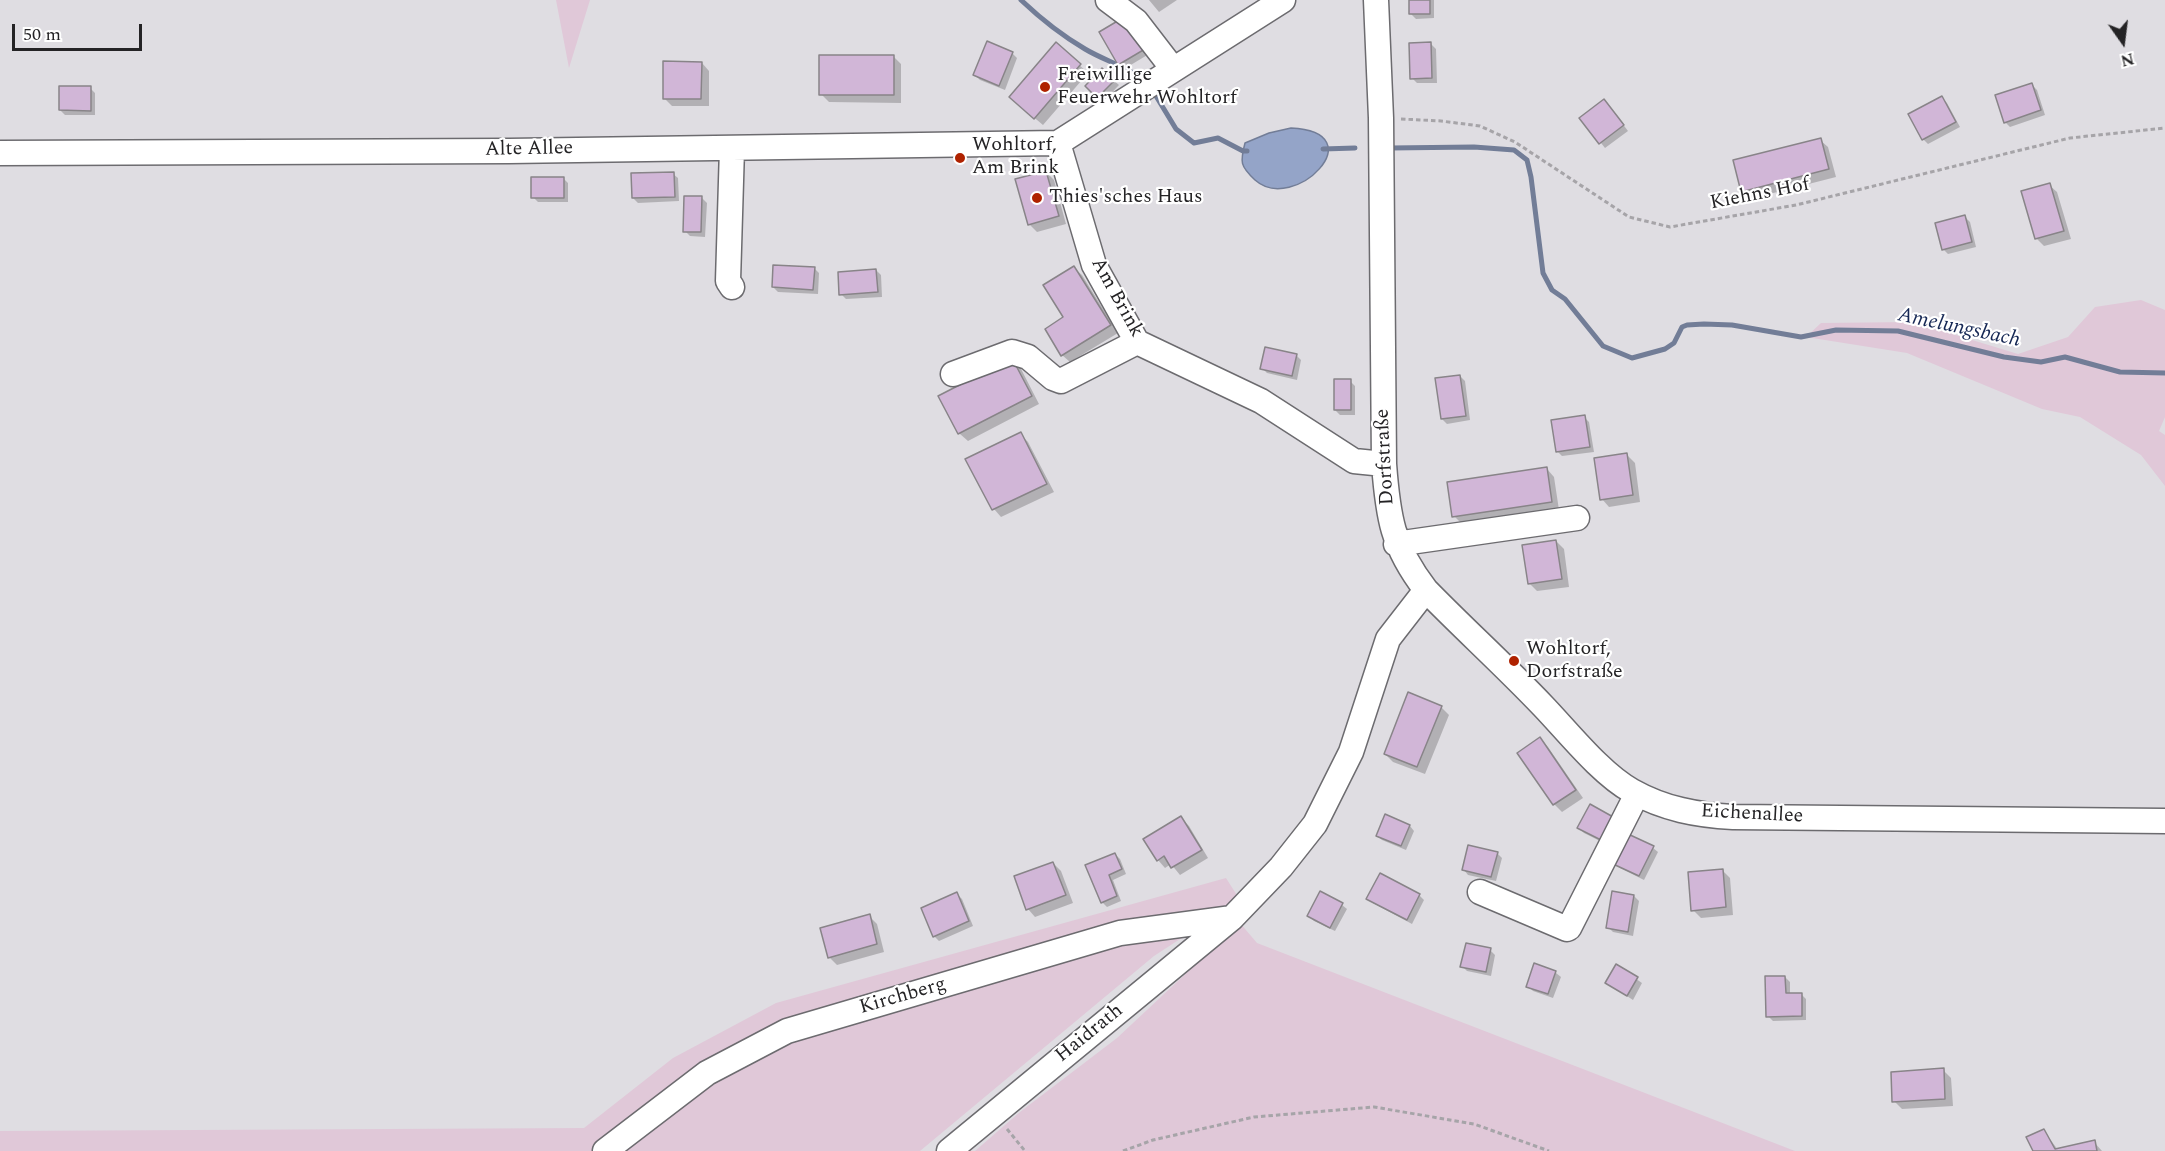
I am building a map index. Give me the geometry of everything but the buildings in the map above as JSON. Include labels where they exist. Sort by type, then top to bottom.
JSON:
[{"type":"street","points":[[1108,0],[1136,21],[1173,69]]},
{"type":"street","points":[[1058,143],[1283,0]]},
{"type":"street","name":"Dorfstraße","points":[[1376,0],[1381,118],[1384,464],[1387,507],[1396,544],[1426,590]]},
{"type":"street","name":"Alte Allee","points":[[0,153],[732,148],[1058,143]]},
{"type":"street","name":"Am Brink","points":[[1058,143],[1094,266],[1137,342],[1262,401],[1354,461],[1384,464]]},
{"type":"street","points":[[732,148],[728,281],[732,287]]},
{"type":"street","points":[[953,374],[1012,352],[1028,357],[1053,378],[1061,381],[1137,342]]},
{"type":"street","points":[[1396,544],[1577,518]]},
{"type":"street","points":[[1232,918],[1281,867],[1315,824],[1351,752],[1388,639],[1426,590]]},
{"type":"street","name":"Eichenallee","points":[[1426,590],[1608,773],[1637,794],[1676,809],[1705,815],[1733,817],[2165,821]]},
{"type":"street","points":[[1480,892],[1567,929],[1637,794]]},
{"type":"street","name":"Haidrath","points":[[949,1151],[1232,918]]},
{"type":"street","name":"Kirchberg","points":[[605,1151],[707,1073],[786,1031],[1120,933],[1232,918]]},
{"type":"path","name":"Kiehns Hof","points":[[1381,118],[1441,121],[1480,126],[1515,142],[1629,217],[1670,227],[1796,205],[2070,138],[2165,128]]},
{"type":"path","points":[[1123,1151],[1153,1140],[1254,1118],[1374,1107],[1474,1124],[1549,1151]]},
{"type":"path","points":[[994,1113],[1024,1151]]},
{"type":"shaded area","points":[[556,0],[590,0],[569,68]]},
{"type":"shaded area","points":[[2141,300],[2165,310],[2165,417],[2159,431],[2165,435],[2165,486],[2141,455],[2080,417],[2042,409],[1907,353],[1806,337],[1821,323],[1913,322],[2018,354],[2068,337],[2095,307]]},
{"type":"shaded area","points":[[1226,878],[1240,900],[1154,956],[920,1151],[0,1151],[0,1131],[584,1128],[673,1058],[776,1003]]},
{"type":"shaded area","points":[[1240,923],[1257,943],[1795,1151],[975,1151],[1020,1112],[1117,1038]]},
{"type":"water","points":[[1291,128],[1315,133],[1327,143],[1327,155],[1320,169],[1306,180],[1289,187],[1271,188],[1255,180],[1242,163],[1245,143],[1269,133]]},
{"type":"waterway","name":"Amelungsbach","points":[[1021,0],[1076,44],[1144,80]]},
{"type":"waterway","name":"Amelungsbach","points":[[1153,91],[1176,129],[1194,143],[1218,138],[1247,151]]},
{"type":"waterway","name":"Amelungsbach","points":[[1390,148],[1474,147],[1514,150],[1527,160],[1543,273],[1552,290],[1565,299],[1603,346],[1632,358],[1665,349],[1674,343],[1682,327],[1704,324],[1732,325],[1801,337],[1836,330],[1898,331],[2004,357],[2041,362],[2065,357],[2120,372],[2165,373]]},
{"type":"waterway","name":"Amelungsbach","points":[[1323,149],[1355,148]]},
{"type":"place","name":"Freiwillige Feuerwehr Wohltorf","points":[[1045,87]]},
{"type":"place","name":"Wohltorf, Am Brink","points":[[960,158]]},
{"type":"place","name":"Thies'sches Haus","points":[[1037,198]]},
{"type":"place","name":"Wohltorf, Dorfstraße","points":[[1514,661]]}]
